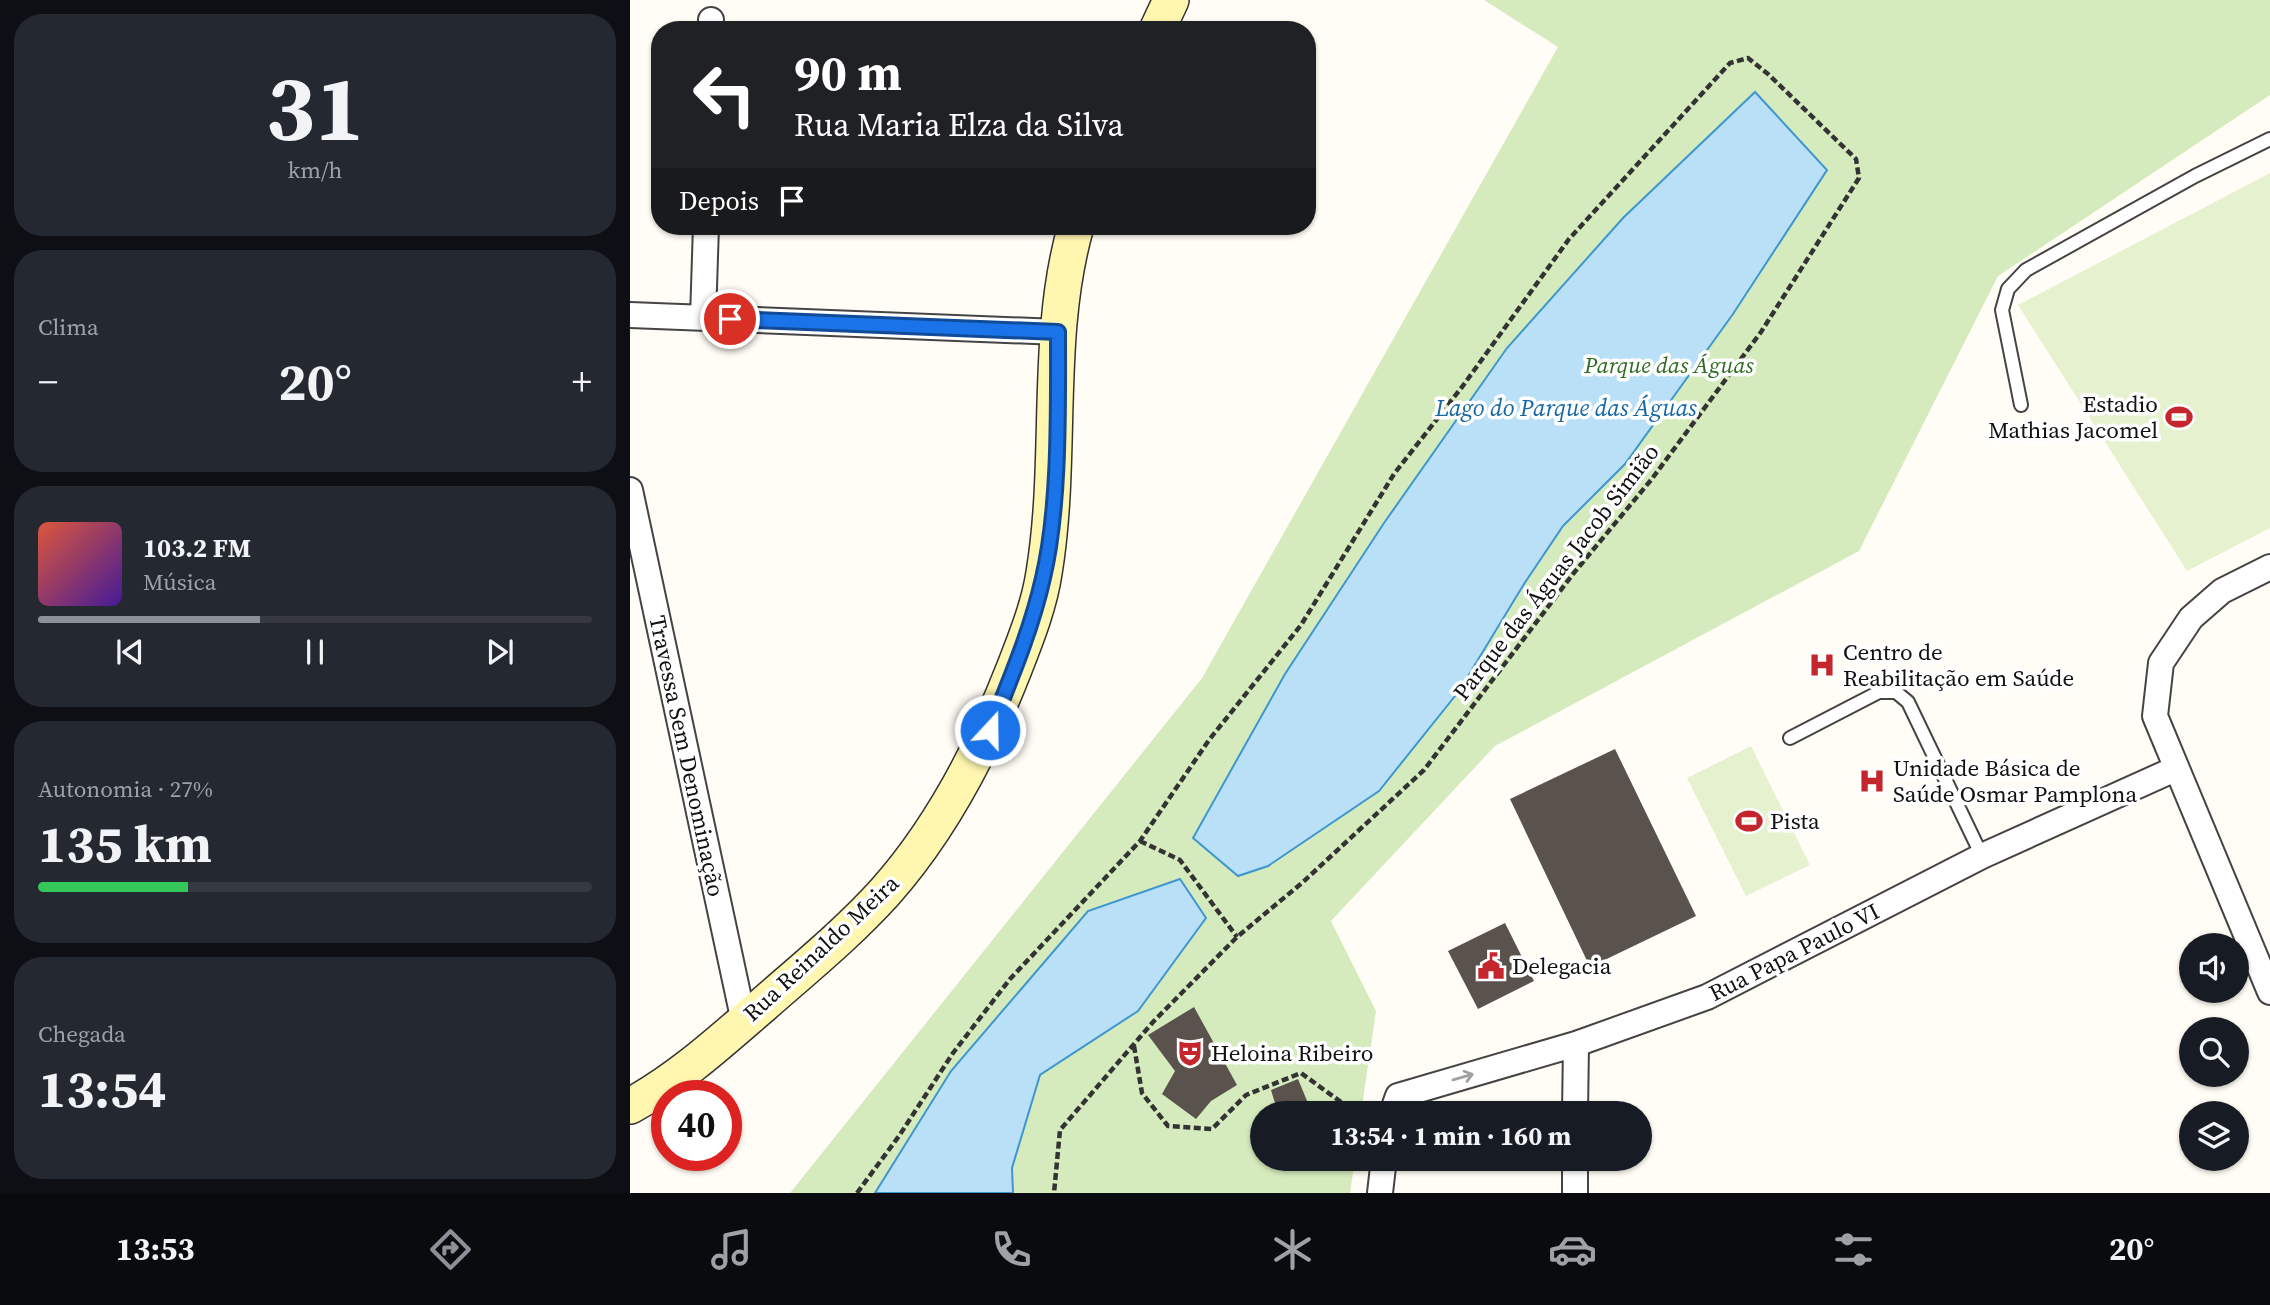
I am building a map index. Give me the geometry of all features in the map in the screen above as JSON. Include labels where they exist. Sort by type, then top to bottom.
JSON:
[{"type":"street","points":[[1161,21],[1171,0]]},
{"type":"street","points":[[703,318],[706,235]]},
{"type":"street","name":"Rua Reinaldo Meira","points":[[630,1106],[696,1064],[862,914],[897,877],[941,817],[990,730],[1030,629],[1044,575],[1054,483],[1058,332],[1063,288],[1074,235]]},
{"type":"street","points":[[630,316],[1058,332]]},
{"type":"street","name":"Travessa Sem Denominação","points":[[630,490],[744,1022]]},
{"type":"street","points":[[2270,568],[2222,591],[2191,618],[2161,663],[2155,716],[2270,992]]},
{"type":"street","name":"Rua Papa Paulo VI","points":[[1404,1101],[1707,997],[1982,856],[2175,769]]},
{"type":"street","points":[[1575,1101],[1576,1044]]},
{"type":"street","points":[[1380,1193],[1383,1171]]},
{"type":"street","points":[[1575,1171],[1575,1193]]},
{"type":"lane","points":[[2021,405],[2002,310],[2008,289],[2026,270],[2183,183],[2270,139]]},
{"type":"lane","points":[[1790,738],[1879,692],[1896,692],[1908,702],[1982,856]]},
{"type":"path","name":"Parque das Águas Jacob Simião","points":[[857,1193],[899,1136],[953,1053],[1010,979],[1140,841],[1209,740],[1301,625],[1394,474],[1462,387],[1569,239],[1613,187],[1730,63],[1748,58],[1856,159],[1859,178],[1761,332],[1683,438],[1573,575],[1424,770],[1303,882],[1237,937],[1153,1022],[1060,1130],[1054,1193]]},
{"type":"path","points":[[1140,841],[1180,860],[1237,937]]},
{"type":"path","points":[[1134,1046],[1142,1093],[1168,1126],[1212,1129],[1246,1095],[1301,1073],[1340,1101]]},
{"type":"green space","name":"Parque das Águas","points":[[1484,0],[2270,0],[2270,95],[1998,276],[1859,551],[1495,746],[1331,921],[1376,1011],[1363,1101],[1250,1101],[1250,1171],[1353,1171],[1350,1193],[790,1193],[1202,678],[1558,47]]},
{"type":"green space","name":"Estadio Mathias Jacomel","points":[[2270,173],[2270,528],[2187,571],[2018,305]]},
{"type":"green space","name":"Pista","points":[[1751,746],[1810,865],[1746,896],[1687,778]]},
{"type":"water","name":"Lago do Parque das Águas","points":[[1755,92],[1827,170],[1733,314],[1625,464],[1563,526],[1459,691],[1379,791],[1268,866],[1238,876],[1193,838],[1285,674],[1384,523],[1507,348],[1623,218]]},
{"type":"water","points":[[1180,879],[1206,918],[1138,1011],[1040,1075],[1012,1168],[1013,1193],[875,1193],[951,1071],[1088,911]]},
{"type":"building","points":[[1615,749],[1696,916],[1590,967],[1510,799]]},
{"type":"building","name":"Delegacia","points":[[1505,923],[1534,981],[1478,1009],[1448,951]]},
{"type":"building","name":"Heloina Ribeiro","points":[[1194,1007],[1237,1085],[1211,1101],[1196,1119],[1162,1094],[1175,1071],[1148,1035]]},
{"type":"building","points":[[1298,1079],[1307,1101],[1274,1101],[1271,1090]]},
{"type":"place","name":"Estadio Mathias Jacomel","points":[[2179,417]]},
{"type":"place","name":"Centro de Reabilitação em Saúde","points":[[1822,665]]},
{"type":"place","name":"Unidade Básica de Saúde Osmar Pamplona","points":[[1872,781]]},
{"type":"place","name":"Pista","points":[[1749,821]]},
{"type":"place","name":"Delegacia","points":[[1491,966]]},
{"type":"place","name":"Heloina Ribeiro","points":[[1190,1053]]},
{"type":"route","points":[[730,319],[1058,332],[1054,483],[1044,575],[1030,629],[990,730]]}]
